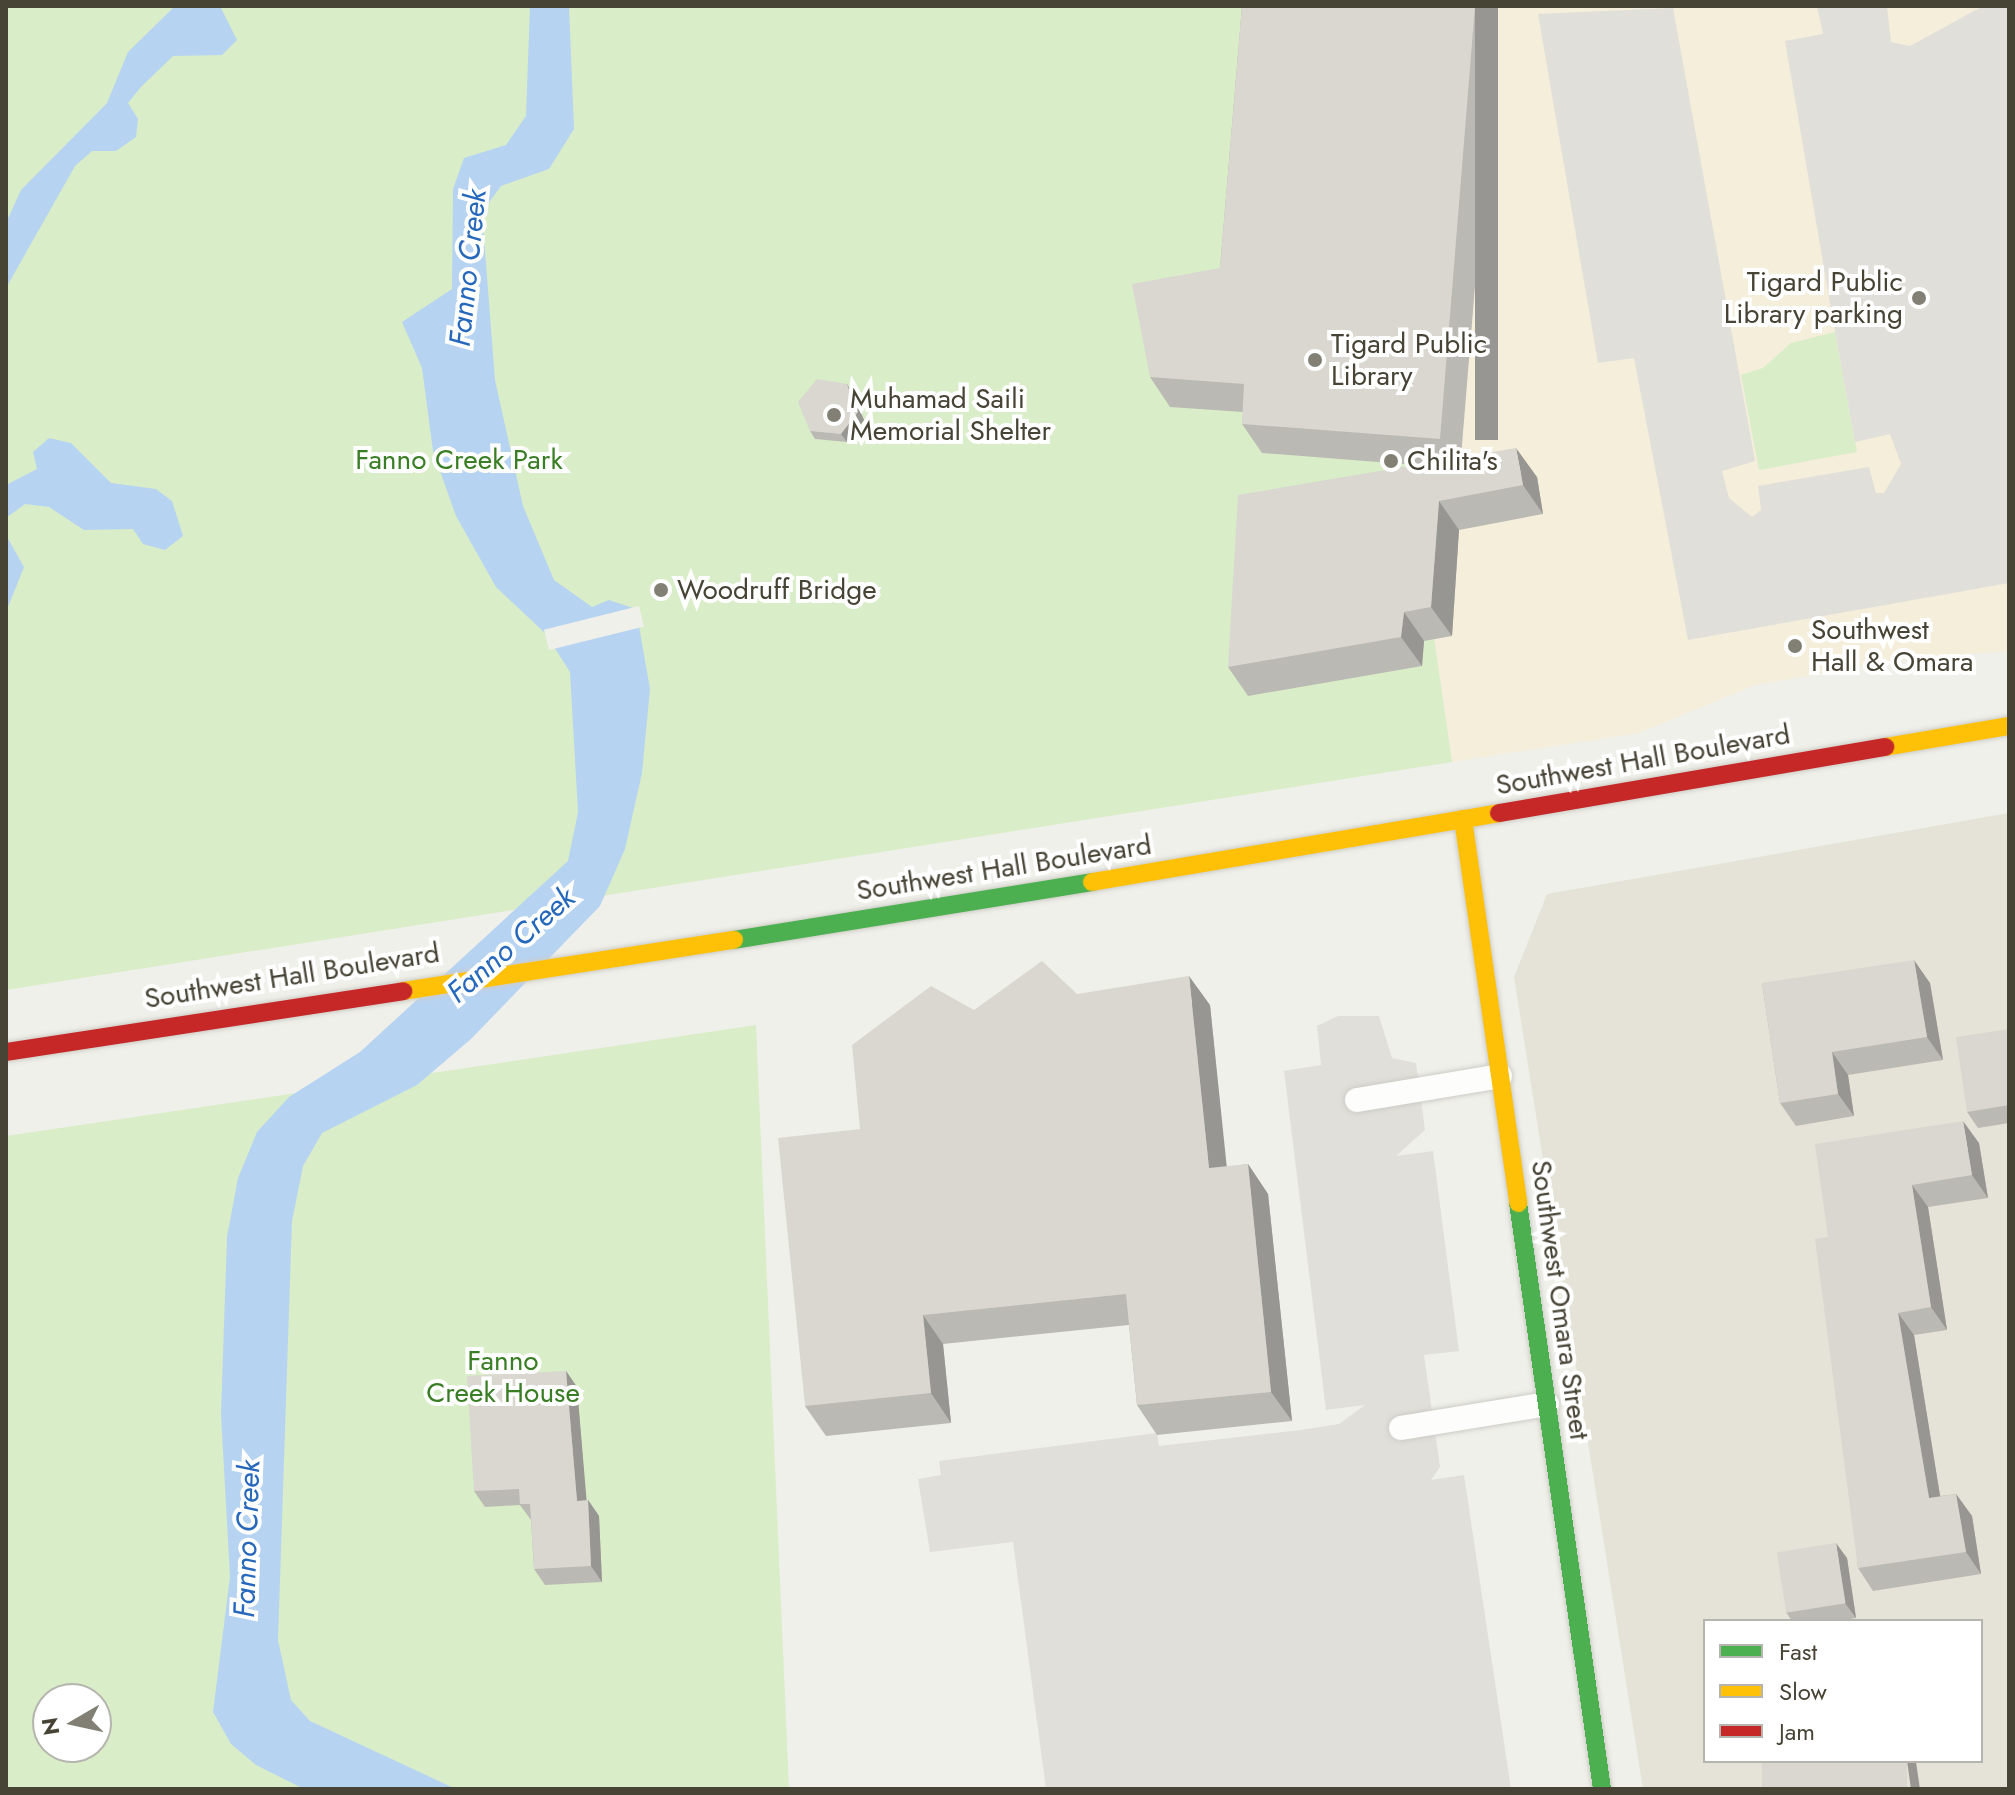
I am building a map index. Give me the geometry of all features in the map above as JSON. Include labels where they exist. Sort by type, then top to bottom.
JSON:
[{"type":"main road","name":"Southwest Hall Boulevard","points":[[6,1052],[310,1000],[903,914],[2009,726]]},
{"type":"main road","name":"Southwest Omara Street","points":[[1463,819],[1602,1789]]},
{"type":"lane","points":[[1357,1100],[1500,1076]]},
{"type":"lane","points":[[1401,1428],[1547,1404]]},
{"type":"shaded area","points":[[1343,6],[2009,6],[2009,651],[1907,659],[1755,685],[1639,733],[1452,762]]},
{"type":"shaded area","name":"Tigard Public Library parking","points":[[1817,6],[1887,6],[1891,42],[1910,46],[1983,6],[2009,6],[2009,583],[1688,640],[1634,358],[1598,363],[1538,14],[1673,8],[1755,461],[1722,471],[1729,498],[1752,517],[1761,510],[1758,486],[1869,467],[1876,493],[1884,493],[1901,464],[1890,434],[1855,442],[1785,41],[1823,34]]},
{"type":"shaded area","points":[[2009,813],[2009,1789],[1643,1789],[1514,977],[1547,894]]},
{"type":"shaded area","points":[[1338,1016],[1379,1016],[1392,1058],[1416,1063],[1425,1130],[1396,1156],[1433,1151],[1459,1351],[1424,1355],[1440,1467],[1431,1480],[1464,1475],[1511,1789],[1046,1789],[1013,1542],[930,1552],[918,1479],[941,1475],[939,1461],[1157,1433],[1159,1446],[1339,1424],[1365,1405],[1326,1410],[1284,1071],[1321,1065],[1317,1026]]},
{"type":"green space","name":"Fanno Creek Park","points":[[6,6],[1343,6],[1452,762],[6,990]]},
{"type":"green space","points":[[1835,332],[1857,452],[1759,470],[1741,375],[1763,368],[1791,343]]},
{"type":"green space","name":"Fanno Creek House","points":[[756,1025],[789,1789],[6,1789],[6,1136]]},
{"type":"water","points":[[175,6],[220,6],[237,40],[222,55],[173,56],[141,87],[128,103],[138,119],[136,137],[116,151],[92,151],[75,166],[6,288],[6,223],[21,190],[107,103],[128,52]]},
{"type":"water","name":"Fanno Creek","points":[[530,6],[569,6],[574,129],[549,169],[501,186],[482,212],[495,380],[523,506],[554,580],[592,607],[609,600],[636,609],[650,689],[642,773],[625,849],[600,906],[471,1039],[417,1085],[322,1133],[303,1166],[292,1221],[278,1640],[291,1700],[310,1721],[456,1789],[304,1789],[256,1765],[231,1744],[213,1712],[230,1577],[221,1414],[227,1237],[238,1178],[257,1132],[289,1097],[360,1052],[568,861],[578,812],[570,672],[546,634],[496,587],[456,516],[433,451],[422,368],[402,322],[452,289],[453,189],[464,158],[506,145],[526,116]]},
{"type":"water","points":[[49,438],[71,443],[111,483],[156,489],[172,501],[183,536],[165,550],[143,544],[133,529],[84,530],[49,507],[25,504],[6,518],[6,485],[37,469],[33,452]]},
{"type":"water","points":[[6,535],[24,567],[6,612]]},
{"type":"pier","points":[[639,606],[644,626],[549,650],[544,630]]},
{"type":"building","name":"Tigard Public Library","points":[[1242,6],[1475,6],[1440,439],[1242,424],[1244,384],[1150,377],[1132,284],[1220,268]]},
{"type":"building","name":"Muhamad Saili Memorial Shelter","points":[[817,379],[847,384],[858,412],[841,434],[810,431],[798,402]]},
{"type":"building","points":[[1516,448],[1523,485],[1439,501],[1431,607],[1404,612],[1401,637],[1228,667],[1238,495]]},
{"type":"building","points":[[1914,960],[1927,1037],[1832,1052],[1838,1094],[1780,1103],[1762,983]]},
{"type":"building","points":[[1042,961],[1077,994],[1189,976],[1209,1168],[1248,1164],[1271,1392],[1137,1405],[1126,1294],[923,1315],[931,1393],[805,1406],[778,1138],[860,1129],[852,1045],[931,986],[974,1010]]},
{"type":"building","points":[[2009,1029],[2009,1105],[1967,1112],[1956,1037]]},
{"type":"building","points":[[1963,1121],[1972,1175],[1912,1185],[1931,1307],[1898,1313],[1929,1498],[1956,1494],[1966,1552],[1858,1568],[1815,1239],[1828,1237],[1815,1144]]},
{"type":"building","name":"Fanno Creek House","points":[[566,1371],[577,1501],[588,1500],[591,1566],[534,1569],[530,1504],[520,1504],[519,1489],[474,1491],[467,1376]]},
{"type":"building","points":[[1836,1543],[1846,1603],[1786,1613],[1777,1552]]},
{"type":"building","points":[[1762,1763],[1907,1763],[1907,1789],[1762,1789]]},
{"type":"traffic: fast","points":[[734,940],[1092,882]]},
{"type":"traffic: fast","points":[[1518,1203],[1602,1789]]},
{"type":"traffic: slow","points":[[1885,747],[2009,726]]},
{"type":"traffic: slow","points":[[1092,882],[1499,813]]},
{"type":"traffic: slow","points":[[1463,819],[1518,1203]]},
{"type":"traffic: slow","points":[[403,991],[734,940]]},
{"type":"traffic: jam","points":[[1499,813],[1885,747]]},
{"type":"traffic: jam","points":[[6,1052],[403,991]]},
{"type":"place","name":"Tigard Public Library parking","points":[[1919,298]]},
{"type":"place","name":"Tigard Public Library","points":[[1315,360]]},
{"type":"place","name":"Muhamad Saili Memorial Shelter","points":[[834,415]]},
{"type":"place","name":"Chilita's","points":[[1391,461]]},
{"type":"place","name":"Woodruff Bridge","points":[[661,590]]},
{"type":"place","name":"Southwest Hall & Omara","points":[[1795,646]]}]
